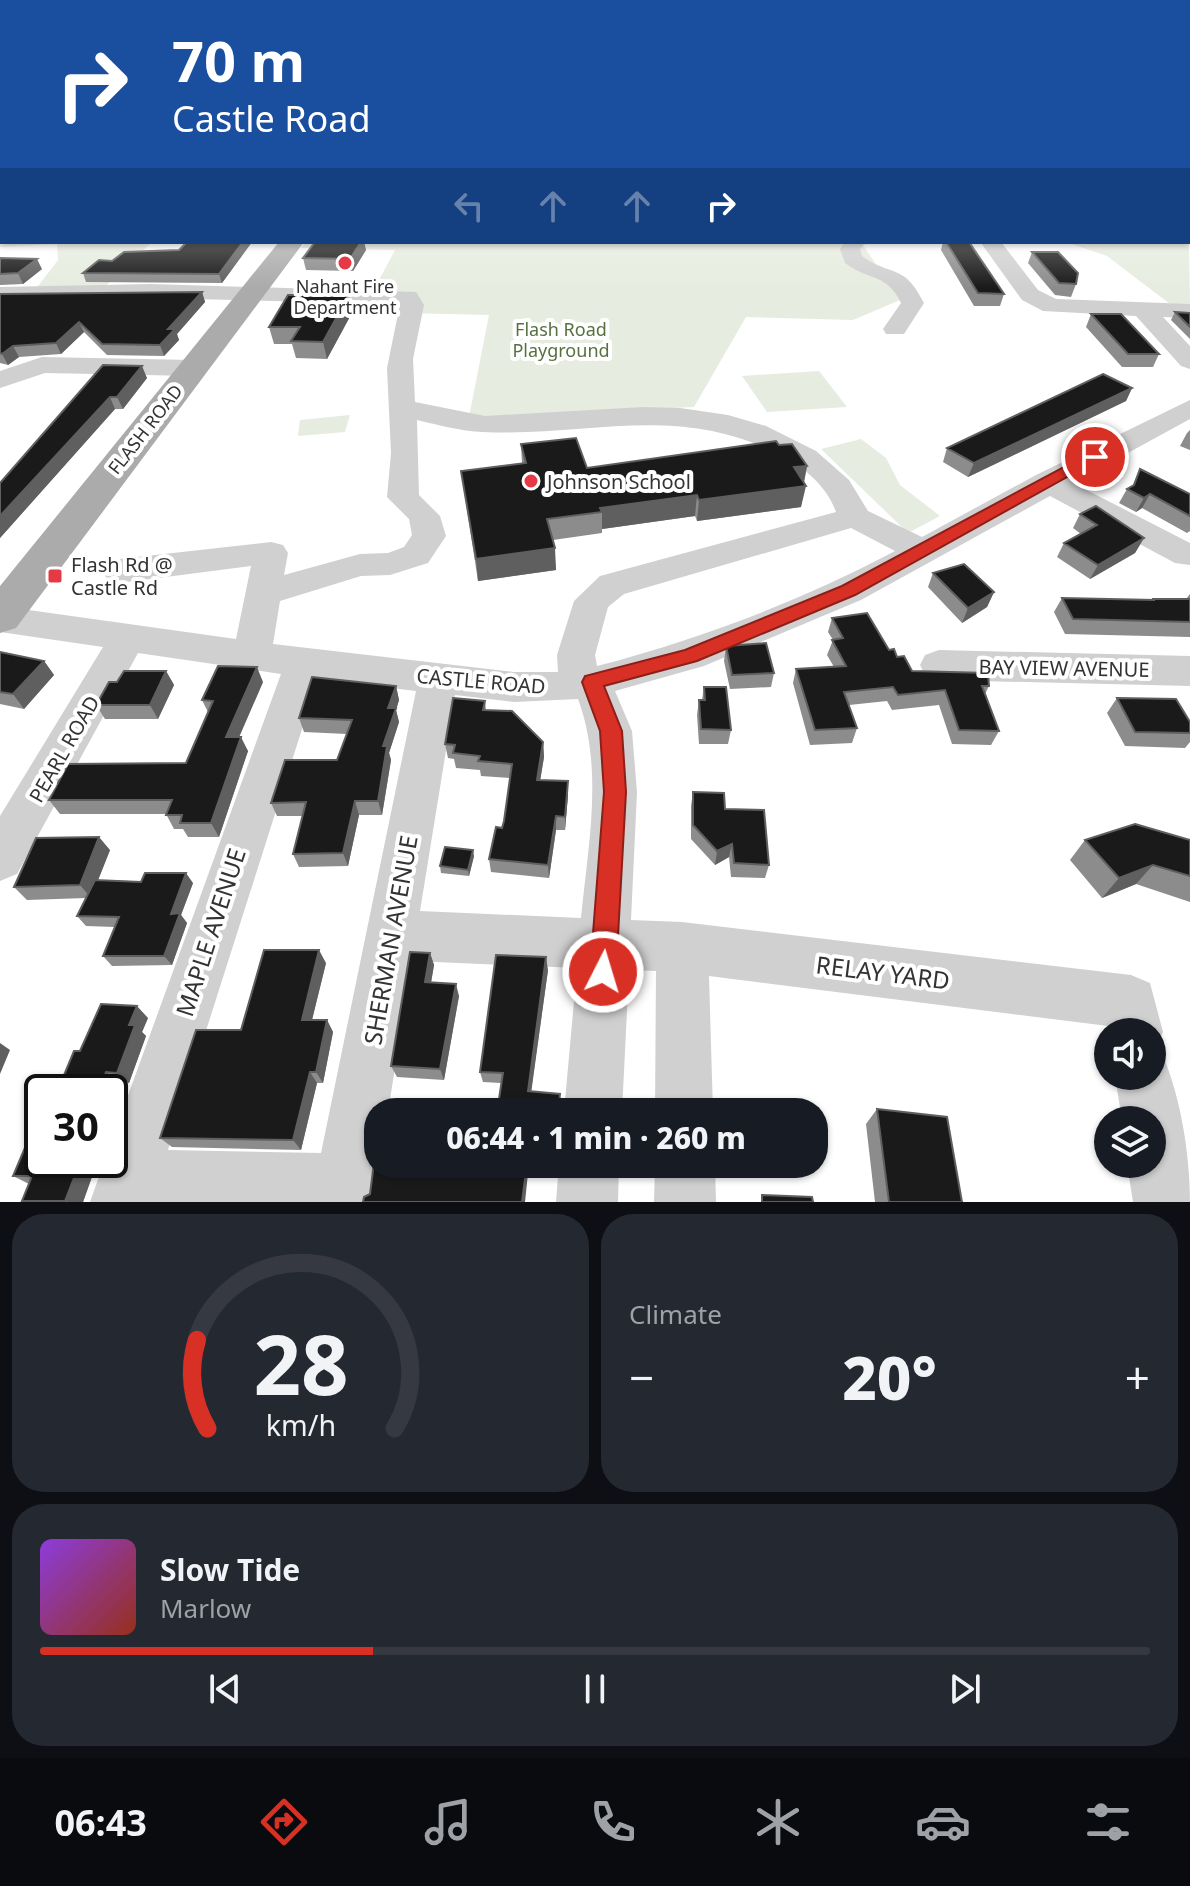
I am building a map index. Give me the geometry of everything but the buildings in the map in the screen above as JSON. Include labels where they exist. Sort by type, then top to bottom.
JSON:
[{"type":"main road","name":"FLASH ROAD","points":[[0,618],[290,244]]},
{"type":"street","points":[[854,244],[850,249],[852,259],[870,271],[900,278],[904,283],[913,303],[895,329]]},
{"type":"street","points":[[992,244],[1030,295],[1040,302],[1063,307],[1190,311]]},
{"type":"street","points":[[0,294],[408,297],[412,305],[401,343],[407,478],[403,497],[424,516],[429,536],[416,555],[390,564],[360,565],[264,593]]},
{"type":"street","points":[[1143,310],[1190,361]]},
{"type":"street","points":[[0,380],[42,365],[193,368]]},
{"type":"street","points":[[402,407],[485,424],[657,415],[700,416],[738,423],[818,464],[847,495],[854,517]]},
{"type":"street","name":"CASTLE ROAD","points":[[0,618],[304,663],[514,687],[586,683],[690,656],[848,591],[1190,408]]},
{"type":"street","points":[[1047,482],[1187,555]]},
{"type":"street","points":[[594,1098],[615,792],[611,731],[586,683],[576,655],[592,601],[612,585],[854,517],[922,551]]},
{"type":"street","points":[[119,571],[271,553],[252,656]]},
{"type":"street","name":"PEARL ROAD","points":[[2,852],[127,639]]},
{"type":"street","name":"MAPLE AVENUE","points":[[124,1191],[304,663]]},
{"type":"street","name":"BAY VIEW AVENUE","points":[[939,665],[1190,671]]},
{"type":"street","name":"SHERMAN AVENUE","points":[[344,1193],[438,678]]},
{"type":"street","name":"RELAY YARD","points":[[391,935],[682,947],[1131,1002],[1134,1018]]},
{"type":"street","points":[[682,947],[684,1098]]},
{"type":"street","points":[[587,1202],[588,1178]]},
{"type":"street","points":[[685,1178],[685,1202]]},
{"type":"street","points":[[1160,1178],[1164,1202]]},
{"type":"street","points":[[124,1191],[344,1193]]},
{"type":"green space","points":[[0,244],[57,244],[0,247]]},
{"type":"green space","points":[[57,244],[150,244],[98,293],[32,294],[58,260]]},
{"type":"green space","name":"Flash Road Playground","points":[[304,244],[868,244],[863,245],[900,300],[853,320],[746,317],[694,407],[469,417],[489,315],[362,312],[395,250],[301,248]]},
{"type":"green space","points":[[1072,244],[1189,244],[1190,307],[1174,307],[1107,256]]},
{"type":"green space","points":[[819,371],[847,407],[767,412],[742,376]]},
{"type":"green space","points":[[350,415],[345,432],[298,436],[300,420]]},
{"type":"green space","points":[[861,439],[886,458],[900,485],[940,516],[908,533],[821,449]]},
{"type":"place","name":"Nahant Fire Department","points":[[345,263]]},
{"type":"place","name":"Johnson School","points":[[531,481]]},
{"type":"place","name":"Flash Rd @ Castle Rd","points":[[55,576]]},
{"type":"route","points":[[603,972],[615,792],[611,731],[592,682],[690,656],[848,591],[1095,457]]}]
